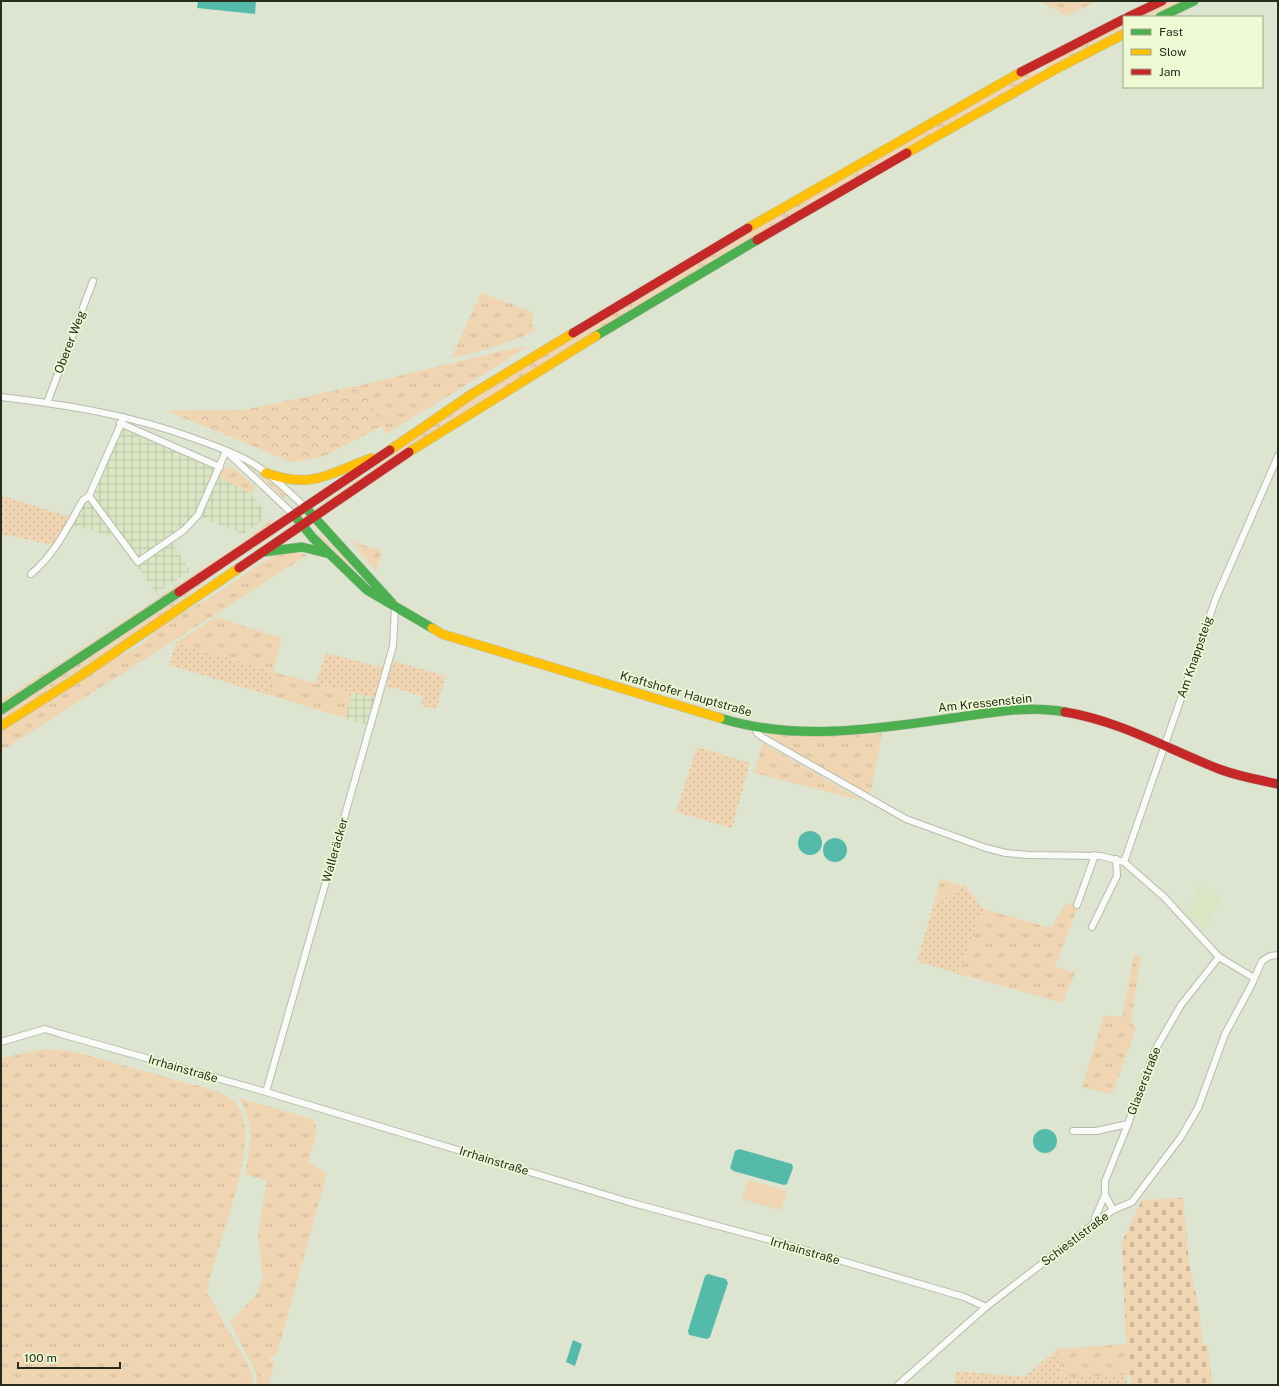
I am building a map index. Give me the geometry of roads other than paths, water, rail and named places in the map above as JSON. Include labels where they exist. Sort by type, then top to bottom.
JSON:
[{"type":"main road","points":[[1130,16],[1162,1]]},
{"type":"main road","points":[[1162,16],[1194,1]]},
{"type":"main road","points":[[1,710],[79,660],[472,394],[646,289],[1025,70],[1123,20]]},
{"type":"main road","points":[[1,726],[77,678],[478,408],[729,256],[1056,69],[1123,35]]},
{"type":"main road","points":[[266,473],[280,479],[303,483],[324,478],[361,461],[383,454]]},
{"type":"main road","name":"Kraftshofer Hauptstraße","points":[[305,507],[395,607]]},
{"type":"main road","name":"Kraftshofer Hauptstraße","points":[[294,515],[329,554],[372,595],[430,628],[456,639],[732,722],[755,727]]},
{"type":"main road","points":[[263,552],[300,546],[329,554]]},
{"type":"main road","name":"Am Kressenstein","points":[[755,727],[795,731],[846,731],[1013,710],[1042,709],[1070,712],[1095,718],[1231,774],[1278,784]]},
{"type":"street","name":"Oberer Weg","points":[[47,403],[94,281]]},
{"type":"street","points":[[1,397],[75,406],[158,425],[251,462],[305,507]]},
{"type":"street","points":[[31,574],[41,565],[54,549],[83,500],[89,496],[120,423],[124,417]]},
{"type":"street","points":[[120,423],[220,467]]},
{"type":"street","points":[[89,496],[138,562],[184,530],[198,515],[226,451]]},
{"type":"street","points":[[226,451],[294,515]]},
{"type":"street","name":"Am Knappsteig","points":[[1124,862],[1216,598],[1278,456]]},
{"type":"street","name":"Walleräcker","points":[[266,1092],[393,646],[395,607]]},
{"type":"street","name":"Kraftshofer Hauptstraße","points":[[755,727],[757,733],[762,737],[906,819],[986,848],[1006,853],[1096,855],[1124,862],[1164,897],[1219,957],[1254,978]]},
{"type":"street","points":[[1077,905],[1096,855]]},
{"type":"street","points":[[1092,927],[1117,876],[1116,859]]},
{"type":"street","points":[[1254,978],[1262,961],[1270,956],[1278,955]]},
{"type":"street","name":"Glaserstraße","points":[[1096,1222],[1095,1218],[1105,1195],[1105,1181],[1155,1050],[1181,1005],[1219,957]]},
{"type":"street","name":"Schiestlstraße","points":[[898,1385],[986,1307],[1096,1222],[1113,1210],[1132,1202],[1181,1137],[1198,1108],[1225,1034],[1254,978]]},
{"type":"street","name":"Irrhainstraße","points":[[1,1042],[45,1029],[266,1092],[629,1202],[774,1241],[964,1297],[986,1307]]},
{"type":"street","points":[[1073,1131],[1096,1132],[1128,1124]]},
{"type":"street","points":[[1105,1195],[1113,1210]]},
{"type":"water","points":[[198,1],[256,1],[255,14],[197,8]]},
{"type":"water","points":[[810,831],[815,832],[821,838],[821,848],[815,854],[810,855],[805,854],[799,848],[798,843],[799,838],[805,832]]},
{"type":"water","points":[[835,838],[840,839],[846,845],[846,855],[840,861],[835,862],[830,861],[824,855],[823,850],[824,845],[830,839]]},
{"type":"water","points":[[1045,1129],[1050,1130],[1056,1136],[1056,1146],[1050,1152],[1045,1153],[1040,1152],[1034,1146],[1033,1141],[1034,1136],[1040,1130]]},
{"type":"water","points":[[739,1149],[792,1164],[793,1168],[787,1184],[784,1185],[733,1171],[730,1168],[735,1151]]},
{"type":"water","points":[[708,1274],[726,1279],[728,1283],[710,1337],[707,1339],[689,1335],[688,1331],[705,1276]]},
{"type":"water","points":[[573,1340],[582,1344],[575,1366],[566,1362]]}]
